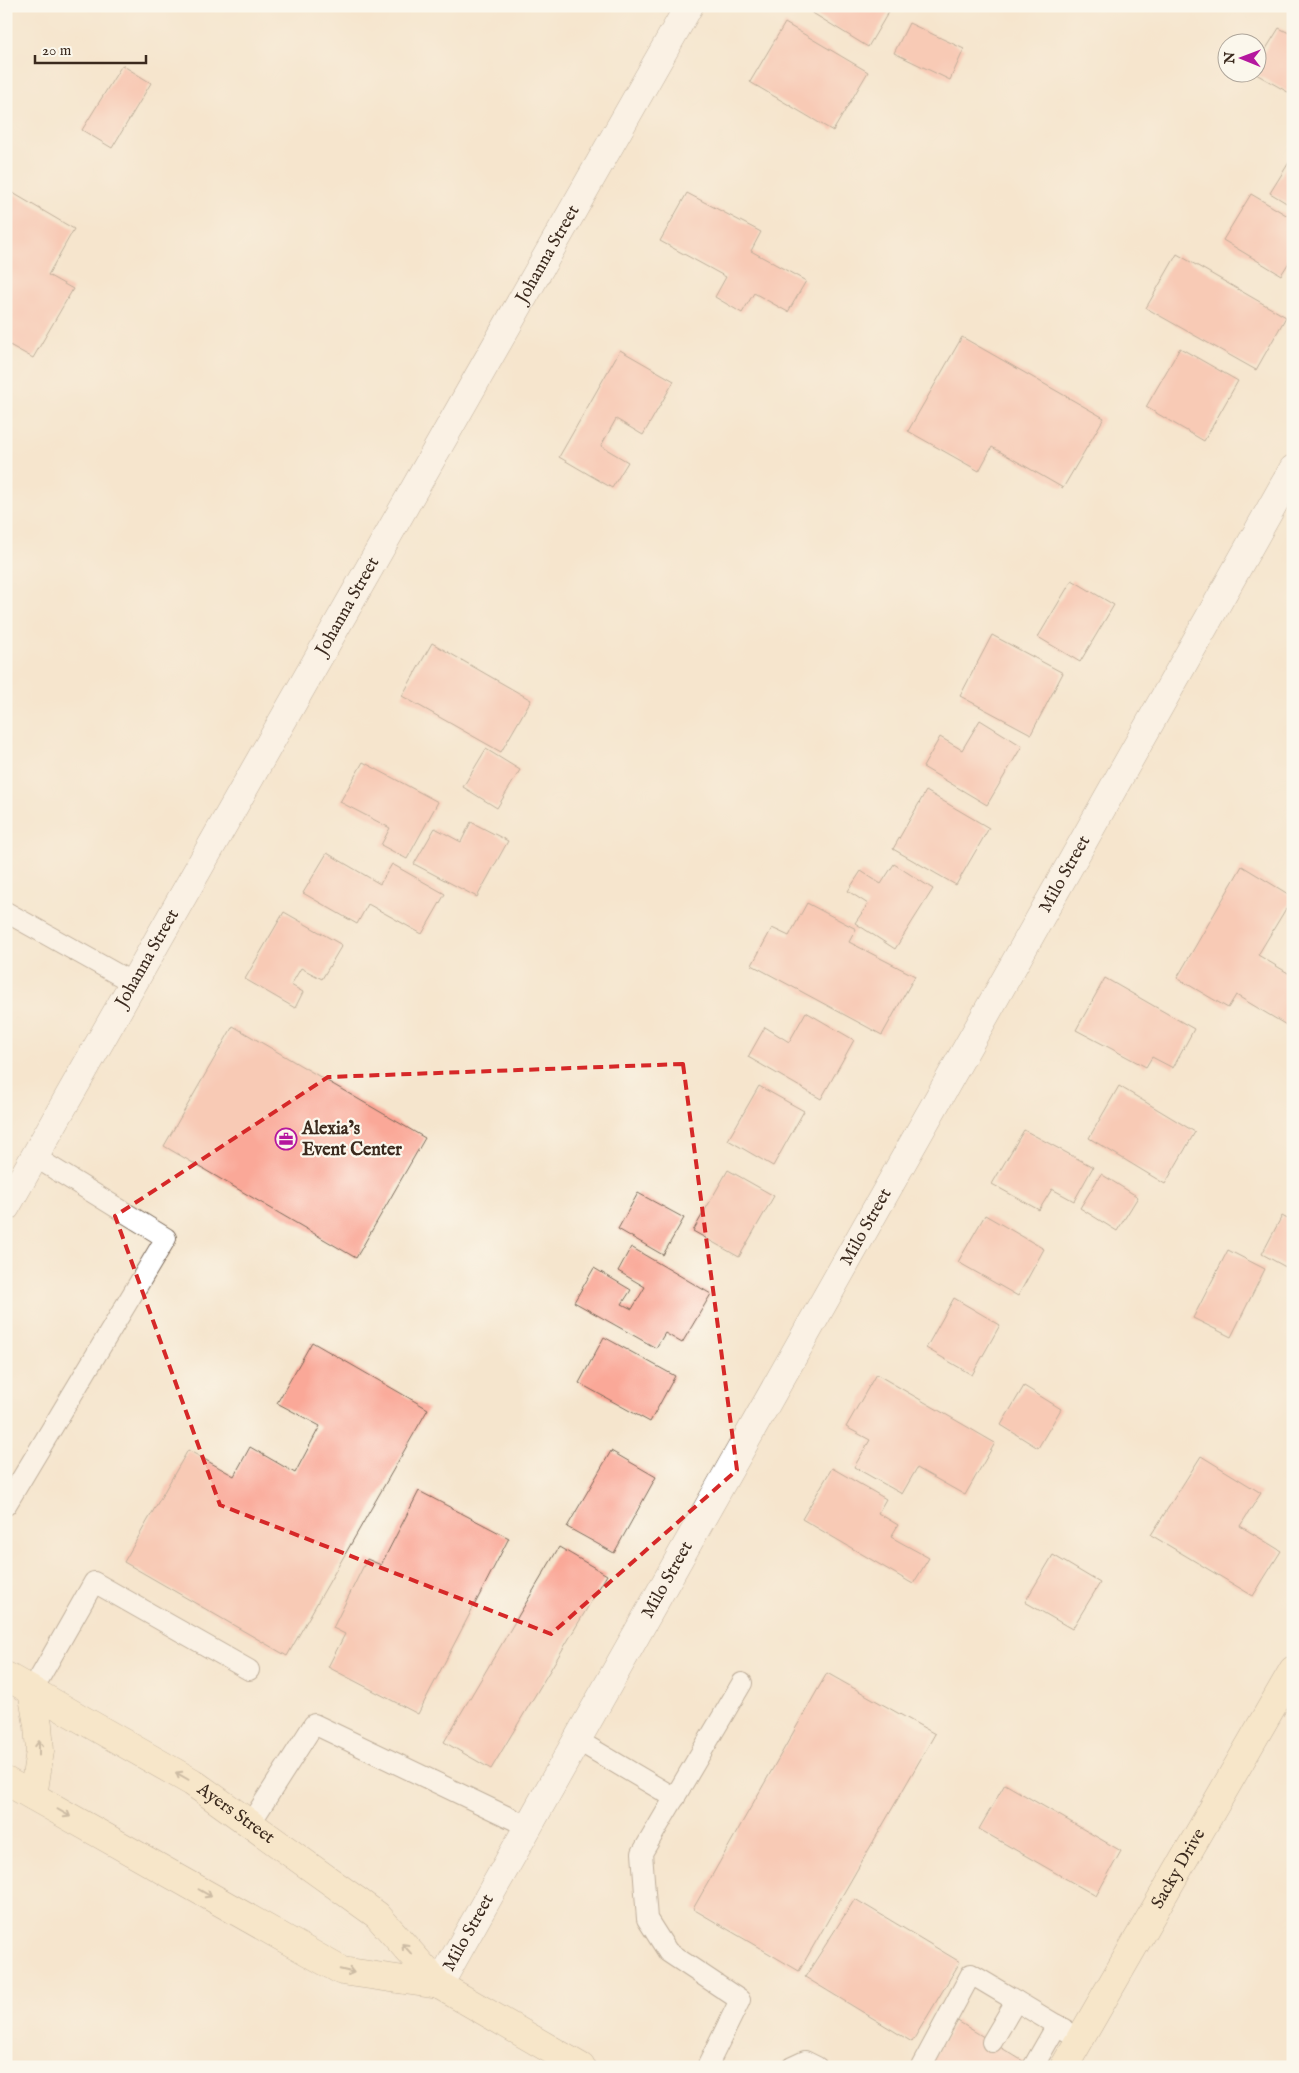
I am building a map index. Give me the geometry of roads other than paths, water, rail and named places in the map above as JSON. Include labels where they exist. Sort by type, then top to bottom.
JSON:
[{"type":"main road","name":"Sacky Drive","points":[[1064,2067],[1293,1670]]},
{"type":"main road","name":"Ayers Street","points":[[6,1676],[192,1782],[377,1916],[439,1985],[581,2067]]},
{"type":"main road","points":[[32,1691],[40,1751],[34,1796]]},
{"type":"main road","name":"Ayers Street","points":[[6,1780],[342,1971],[439,1985]]},
{"type":"street","name":"Johanna Street","points":[[6,1207],[689,6]]},
{"type":"street","name":"Milo Street","points":[[439,1985],[1293,470]]},
{"type":"lane","points":[[6,912],[133,984]]},
{"type":"lane","points":[[6,1505],[166,1238],[35,1157]]},
{"type":"lane","points":[[32,1691],[94,1582],[250,1670]]},
{"type":"lane","points":[[707,2067],[740,2000],[668,1952],[647,1919],[642,1853],[742,1683]]},
{"type":"lane","points":[[250,1824],[314,1724],[529,1826]]},
{"type":"lane","points":[[577,1740],[675,1798]]},
{"type":"lane","points":[[921,2067],[971,1974],[1080,2039]]},
{"type":"lane","points":[[992,2042],[1016,2001]]},
{"type":"lane","points":[[1033,2067],[1057,2025]]},
{"type":"lane","points":[[792,2067],[805,2060],[817,2067]]},
{"type":"place","name":"Alexia’s Event Center","points":[[286,1139]]}]
